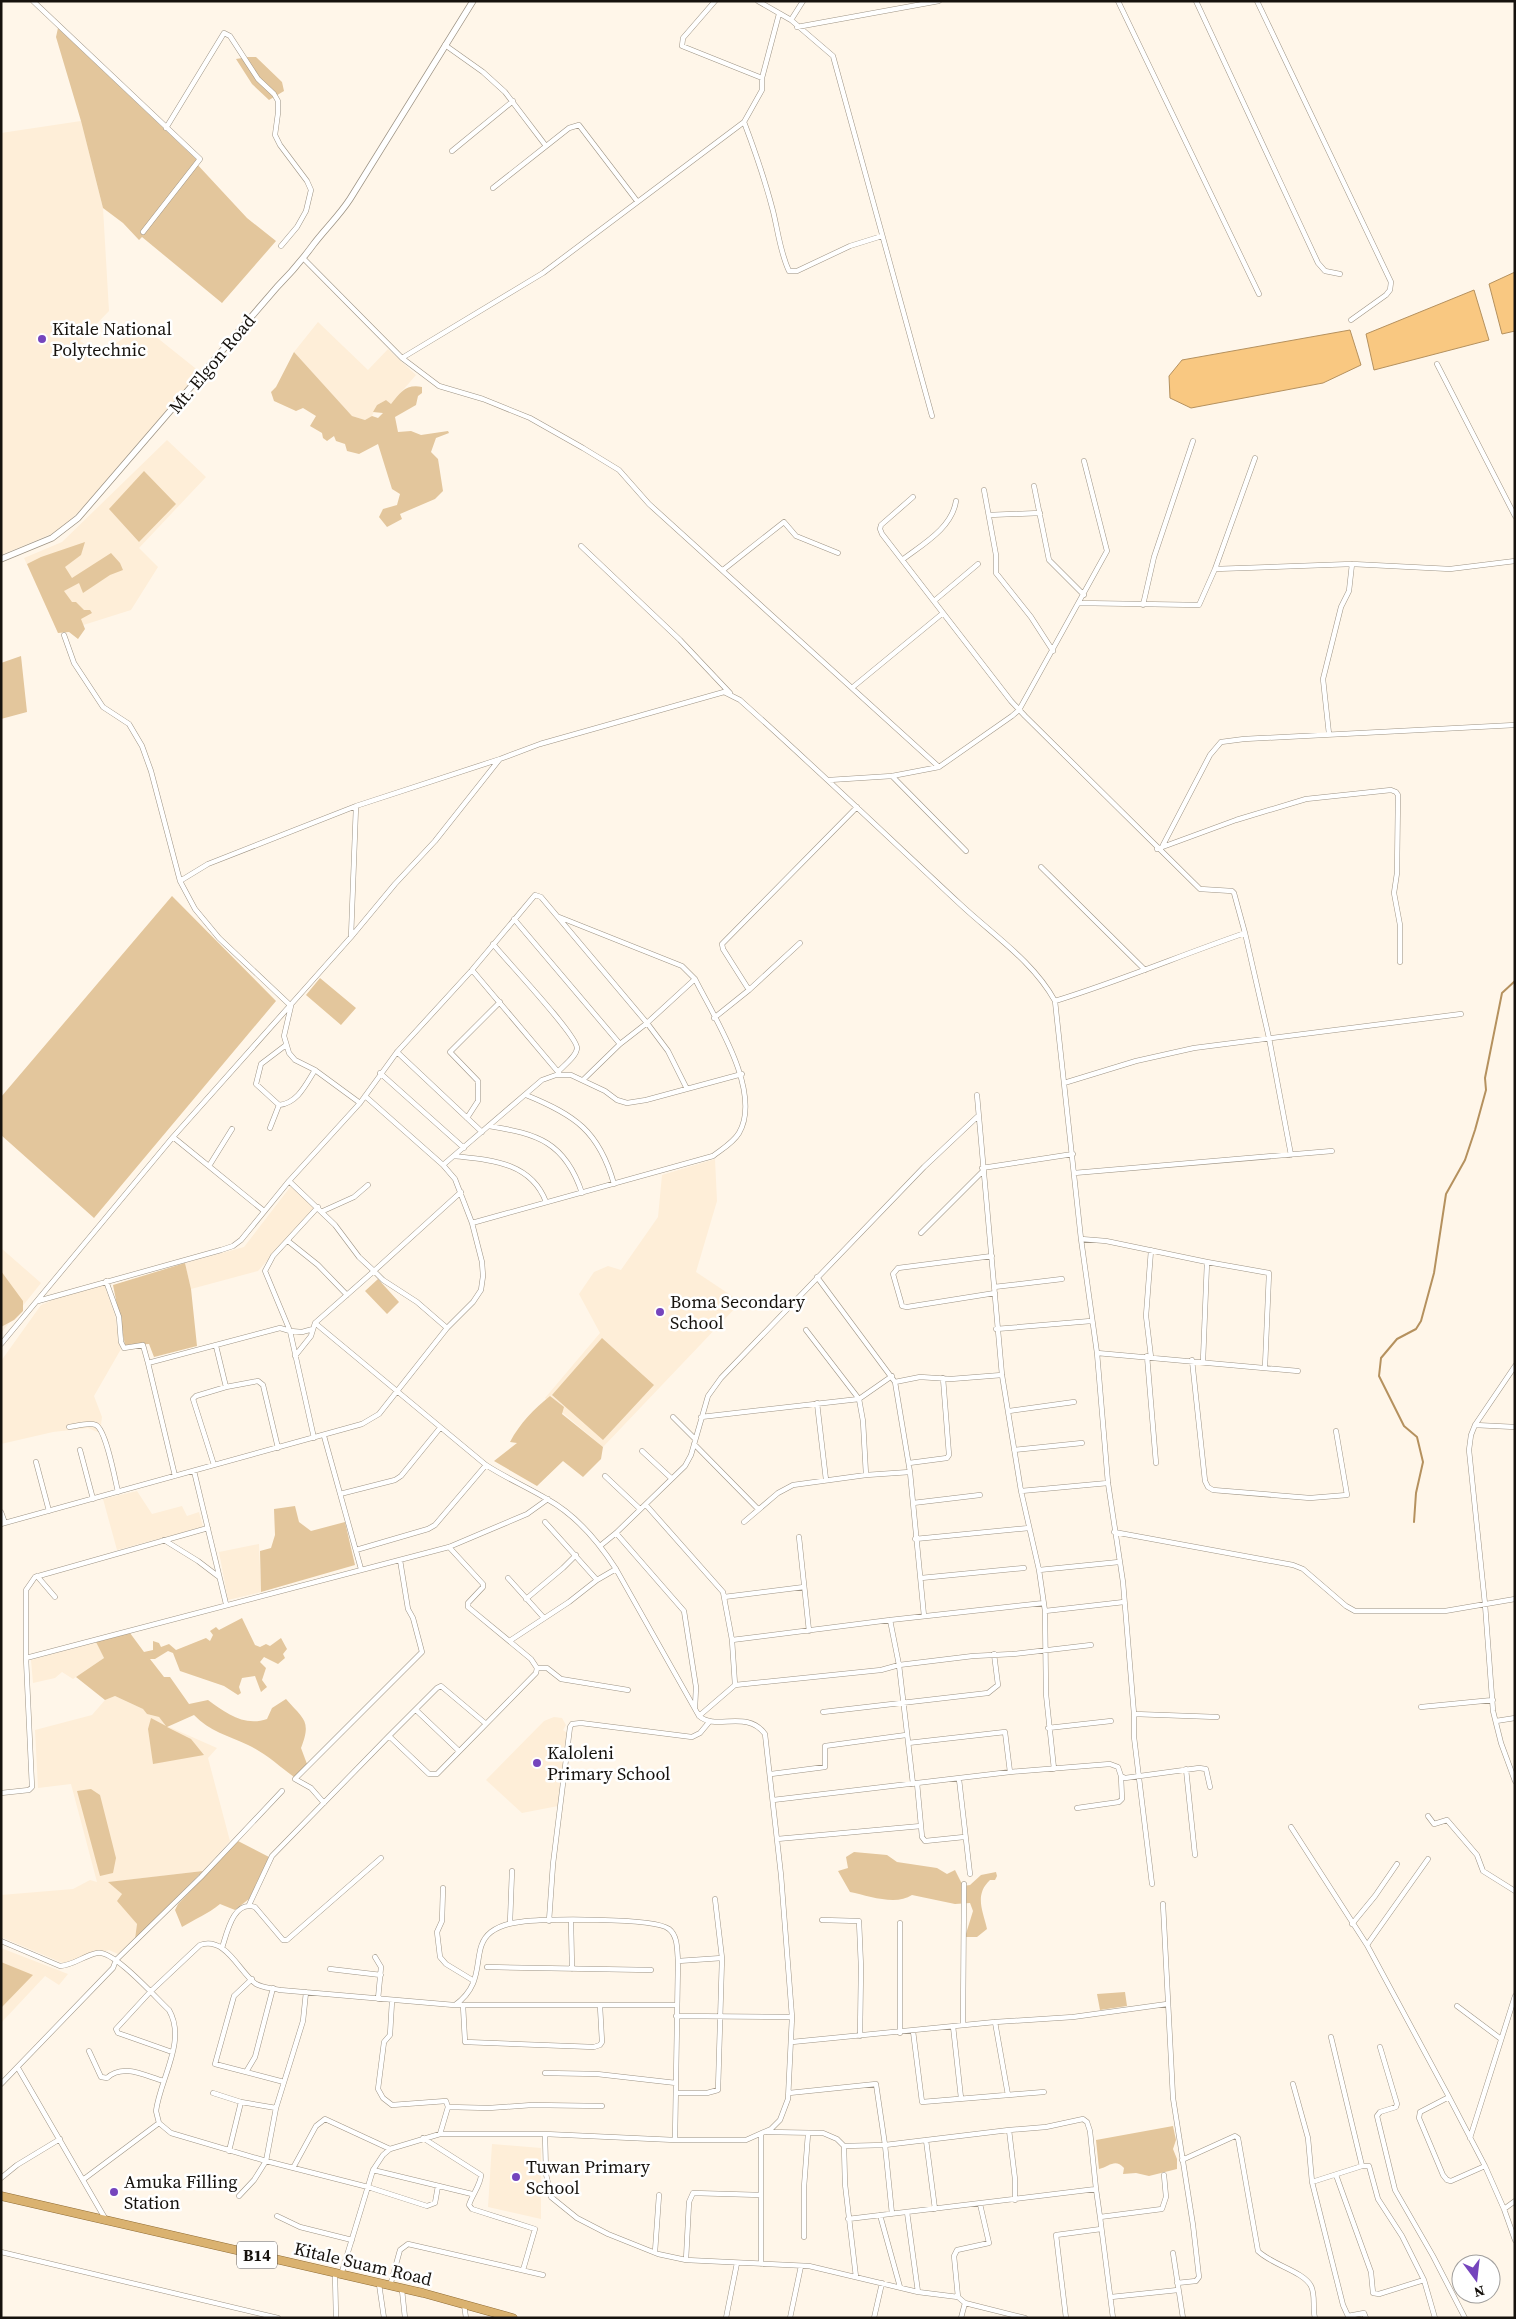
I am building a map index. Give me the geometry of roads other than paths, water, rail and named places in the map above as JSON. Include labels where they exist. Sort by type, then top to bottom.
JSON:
[{"type":"highway","name":"Kitale Suam Road","points":[[1,2196],[464,2303],[513,2318]]},
{"type":"street","points":[[33,1],[200,159],[143,232]]},
{"type":"street","name":"Mt. Elgon Road","points":[[1,559],[52,538],[78,518],[278,287],[304,260],[313,244],[336,220],[350,199],[472,1]]},
{"type":"street","points":[[715,1],[684,38],[682,46],[762,78]]},
{"type":"street","points":[[758,1],[791,20],[797,27],[831,53],[834,60],[932,416]]},
{"type":"street","points":[[791,20],[803,1]]},
{"type":"street","points":[[797,27],[938,1]]},
{"type":"street","points":[[1118,1],[1259,294]]},
{"type":"street","points":[[1196,1],[1318,263],[1326,271],[1340,274]]},
{"type":"street","points":[[1257,1],[1391,282],[1390,290],[1386,295],[1351,320]]},
{"type":"street","points":[[402,358],[543,273],[744,122],[762,90],[762,78],[779,14]]},
{"type":"street","points":[[166,128],[224,33],[230,36],[258,79],[274,94],[278,101],[275,135],[280,145],[307,181],[311,190],[306,211],[297,227],[281,246]]},
{"type":"street","points":[[445,45],[483,72],[513,102],[546,146]]},
{"type":"street","points":[[452,151],[513,102]]},
{"type":"street","points":[[744,122],[773,210],[784,259],[790,270],[796,271],[850,246],[882,236]]},
{"type":"street","points":[[493,188],[569,128],[579,125],[637,201]]},
{"type":"street","points":[[304,260],[402,358],[439,386],[483,399],[530,418],[619,470],[649,504],[724,570],[939,768]]},
{"type":"street","points":[[1437,364],[1515,516]]},
{"type":"street","points":[[1144,605],[1154,557],[1193,441]]},
{"type":"street","points":[[1079,603],[1199,605],[1215,569],[1255,458]]},
{"type":"street","points":[[829,780],[892,776],[939,768],[1020,710],[1084,595],[1108,547],[1084,461]]},
{"type":"street","points":[[1034,486],[1051,564],[1084,595]]},
{"type":"street","points":[[984,490],[996,555],[996,573],[1031,617],[1053,651]]},
{"type":"street","points":[[914,497],[881,525],[880,529],[902,560],[1020,710],[1157,849],[1200,889],[1232,891],[1234,893],[1269,1038],[1291,1155]]},
{"type":"street","points":[[902,560],[947,523],[954,512],[956,500]]},
{"type":"street","points":[[989,515],[1040,513]]},
{"type":"street","points":[[724,570],[784,522],[796,536],[838,553]]},
{"type":"street","points":[[581,546],[692,652],[731,694],[829,780],[1036,974],[1055,1001],[1081,1239],[1096,1352],[1108,1483],[1124,1602],[1134,1714],[1134,1737],[1152,1884]]},
{"type":"street","points":[[1215,569],[1352,564],[1450,569],[1515,561]]},
{"type":"street","points":[[934,601],[978,564]]},
{"type":"street","points":[[1329,734],[1323,679],[1341,607],[1349,591],[1352,564]]},
{"type":"street","points":[[853,688],[943,613]]},
{"type":"street","points":[[64,635],[74,663],[103,707],[129,724],[142,746],[152,772],[180,881],[195,909],[219,938],[291,1006]]},
{"type":"street","points":[[180,881],[208,864],[356,806],[540,744],[716,693],[731,694]]},
{"type":"street","points":[[1163,846],[1210,755],[1219,743],[1244,739],[1329,734],[1515,726]]},
{"type":"street","points":[[1,1344],[233,1068],[291,1006],[352,937],[395,884],[435,841],[500,759]]},
{"type":"street","points":[[892,776],[966,850]]},
{"type":"street","points":[[1157,849],[1306,799],[1390,790],[1396,792],[1398,795],[1397,873],[1394,893],[1400,925],[1400,962]]},
{"type":"street","points":[[352,937],[356,806]]},
{"type":"street","points":[[749,990],[722,949],[722,944],[857,807]]},
{"type":"street","points":[[1041,867],[1145,970]]},
{"type":"street","points":[[38,1301],[233,1246],[242,1240],[289,1181],[360,1103],[397,1052],[472,970],[533,896],[538,895],[647,1023],[668,1051],[687,1089]]},
{"type":"street","points":[[472,1223],[713,1156],[731,1143],[743,1125],[746,1107],[742,1074],[695,979],[682,966],[557,917]]},
{"type":"street","points":[[514,920],[620,1044]]},
{"type":"street","points":[[1055,1001],[1110,984],[1173,958],[1245,933]]},
{"type":"street","points":[[714,1018],[749,990],[800,943]]},
{"type":"street","points":[[493,944],[557,1017],[576,1043],[576,1053],[559,1073]]},
{"type":"street","points":[[472,970],[559,1073]]},
{"type":"street","points":[[583,1080],[620,1044],[647,1023],[695,979]]},
{"type":"street","points":[[467,1118],[478,1101],[478,1081],[450,1052],[500,1002]]},
{"type":"street","points":[[291,1006],[284,1036],[289,1053],[295,1060],[315,1070],[360,1103]]},
{"type":"street","points":[[1064,1083],[1136,1061],[1194,1048],[1269,1038],[1320,1034],[1461,1014]]},
{"type":"street","points":[[286,1045],[261,1064],[256,1084],[279,1105],[288,1104],[295,1099],[315,1070]]},
{"type":"street","points":[[397,1052],[482,1132]]},
{"type":"street","points":[[380,1073],[464,1148]]},
{"type":"street","points":[[443,1165],[549,1076],[559,1073],[571,1075],[605,1091],[617,1100],[627,1103],[742,1074]]},
{"type":"street","points":[[526,1095],[559,1108],[579,1122],[601,1148],[614,1184]]},
{"type":"street","points":[[977,1095],[977,1117],[992,1256],[996,1328],[1002,1375],[1021,1491],[1039,1570],[1045,1611],[1046,1694],[1048,1728],[1054,1769]]},
{"type":"street","points":[[1,1512],[3,1524],[324,1436],[368,1422],[379,1414],[447,1328],[481,1290],[482,1262],[472,1223],[455,1179],[443,1165],[364,1096]]},
{"type":"street","points":[[270,1128],[279,1105]]},
{"type":"street","points":[[600,1546],[616,1534],[685,1466],[708,1396],[721,1378],[951,1140],[977,1117]]},
{"type":"street","points":[[489,1126],[521,1131],[556,1148],[567,1160],[576,1176],[582,1193]]},
{"type":"street","points":[[209,1166],[232,1129]]},
{"type":"street","points":[[174,1137],[264,1211]]},
{"type":"street","points":[[1074,1173],[1332,1151]]},
{"type":"street","points":[[922,1233],[982,1170],[1073,1154]]},
{"type":"street","points":[[454,1156],[499,1163],[517,1168],[532,1177],[541,1188],[546,1202]]},
{"type":"street","points":[[289,1181],[323,1211],[359,1257],[383,1280],[417,1302],[447,1328]]},
{"type":"street","points":[[323,1211],[354,1197],[368,1185]]},
{"type":"street","points":[[295,1356],[311,1336],[315,1323],[461,1192]]},
{"type":"street","points":[[314,1438],[290,1331],[265,1272],[273,1256],[318,1207]]},
{"type":"street","points":[[1081,1239],[1106,1241],[1270,1274],[1265,1367]]},
{"type":"street","points":[[288,1241],[318,1265],[347,1295]]},
{"type":"street","points":[[1151,1250],[1146,1316],[1156,1463]]},
{"type":"street","points":[[992,1256],[898,1268],[894,1274],[902,1306],[907,1307],[1062,1279]]},
{"type":"street","points":[[1203,1361],[1207,1262]]},
{"type":"street","points":[[817,1277],[895,1382],[909,1463],[924,1616]]},
{"type":"street","points":[[106,1281],[119,1317],[124,1348],[143,1346],[175,1476]]},
{"type":"street","points":[[996,1328],[1091,1321]]},
{"type":"street","points":[[315,1323],[486,1465],[514,1483],[548,1499],[585,1529],[616,1569],[699,1716],[710,1722],[738,1721],[760,1727],[765,1734],[777,1839],[792,2018],[792,2042],[789,2093],[780,2120],[763,2134],[761,2264]]},
{"type":"street","points":[[148,1363],[280,1328],[302,1332],[313,1329]]},
{"type":"street","points":[[806,1330],[859,1398],[863,1421],[866,1475]]},
{"type":"street","points":[[216,1346],[226,1386]]},
{"type":"street","points":[[1096,1352],[1298,1371]]},
{"type":"street","points":[[1192,1360],[1205,1481],[1208,1488],[1213,1490],[1310,1498],[1347,1495],[1336,1431]]},
{"type":"street","points":[[1515,1366],[1475,1425],[1471,1435],[1469,1450],[1486,1604],[1493,1700],[1496,1720],[1515,1781]]},
{"type":"street","points":[[895,1382],[920,1377],[943,1378],[1002,1375]]},
{"type":"street","points":[[701,1417],[859,1398],[892,1376]]},
{"type":"street","points":[[909,1463],[947,1458],[949,1455],[943,1378]]},
{"type":"street","points":[[214,1465],[193,1400],[196,1396],[226,1386],[258,1380],[263,1384],[278,1448]]},
{"type":"street","points":[[1009,1411],[1074,1402]]},
{"type":"street","points":[[817,1403],[826,1480]]},
{"type":"street","points":[[673,1417],[758,1510]]},
{"type":"street","points":[[69,1428],[93,1424],[99,1427],[104,1436],[118,1492]]},
{"type":"street","points":[[1475,1425],[1515,1427]]},
{"type":"street","points":[[340,1494],[395,1480],[401,1476],[440,1428]]},
{"type":"street","points":[[324,1436],[361,1569]]},
{"type":"street","points":[[1014,1450],[1082,1442]]},
{"type":"street","points":[[80,1450],[93,1499]]},
{"type":"street","points":[[642,1451],[671,1478]]},
{"type":"street","points":[[36,1462],[49,1511]]},
{"type":"street","points":[[356,1550],[428,1529],[434,1525],[486,1465]]},
{"type":"street","points":[[194,1471],[226,1604]]},
{"type":"street","points":[[744,1522],[785,1488],[826,1480],[910,1472]]},
{"type":"street","points":[[605,1476],[640,1509]]},
{"type":"street","points":[[1021,1491],[1108,1483]]},
{"type":"street","points":[[913,1503],[980,1495]]},
{"type":"street","points":[[26,1658],[449,1547],[527,1514],[548,1499]]},
{"type":"street","points":[[646,1505],[720,1587],[724,1597],[732,1640],[735,1685]]},
{"type":"street","points":[[545,1522],[597,1580]]},
{"type":"street","points":[[1,1793],[29,1790],[32,1787],[26,1658],[26,1590],[31,1580],[37,1576],[208,1528]]},
{"type":"street","points":[[915,1538],[1029,1528]]},
{"type":"street","points":[[1114,1532],[1293,1565],[1303,1569],[1354,1611],[1445,1611],[1515,1599]]},
{"type":"street","points":[[616,1534],[684,1611],[696,1687],[695,1709]]},
{"type":"street","points":[[799,1537],[810,1631]]},
{"type":"street","points":[[164,1540],[198,1561],[219,1577]]},
{"type":"street","points":[[449,1547],[483,1584],[483,1588],[468,1603],[468,1607],[511,1640],[531,1659],[537,1668]]},
{"type":"street","points":[[526,1599],[576,1555]]},
{"type":"street","points":[[324,1804],[311,1788],[295,1779],[422,1652],[413,1618],[408,1609],[400,1560]]},
{"type":"street","points":[[1039,1570],[1119,1562]]},
{"type":"street","points":[[921,1578],[1024,1568]]},
{"type":"street","points":[[511,1640],[597,1580],[616,1569]]},
{"type":"street","points":[[37,1576],[55,1596]]},
{"type":"street","points":[[508,1578],[544,1618]]},
{"type":"street","points":[[724,1597],[804,1587]]},
{"type":"street","points":[[1045,1611],[1124,1602]]},
{"type":"street","points":[[732,1640],[1044,1603]]},
{"type":"street","points":[[890,1620],[900,1665],[906,1735],[922,1837],[925,1842],[964,1836]]},
{"type":"street","points":[[699,1716],[735,1685],[881,1670],[900,1665],[994,1654],[1003,1655],[1091,1645]]},
{"type":"street","points":[[823,1712],[993,1691],[999,1682],[994,1654]]},
{"type":"street","points":[[537,1668],[547,1668],[561,1679],[628,1690]]},
{"type":"street","points":[[389,1736],[433,1776],[532,1677],[537,1668]]},
{"type":"street","points":[[222,1948],[234,1916],[239,1910],[249,1905],[272,1856],[437,1688],[441,1686],[485,1723]]},
{"type":"street","points":[[1421,1707],[1493,1700]]},
{"type":"street","points":[[416,1710],[458,1751]]},
{"type":"street","points":[[1134,1714],[1217,1717]]},
{"type":"street","points":[[1496,1720],[1515,1718]]},
{"type":"street","points":[[1048,1728],[1112,1720]]},
{"type":"street","points":[[549,1921],[552,1864],[570,1727],[572,1724],[580,1723],[692,1737],[700,1733],[710,1722]]},
{"type":"street","points":[[908,1743],[1005,1732],[1010,1772]]},
{"type":"street","points":[[771,1774],[825,1767],[825,1746],[906,1735]]},
{"type":"street","points":[[773,1800],[1010,1772],[1110,1764],[1118,1767],[1121,1776],[1122,1799],[1119,1802],[1077,1808]]},
{"type":"street","points":[[1186,1769],[1194,1855]]},
{"type":"street","points":[[1121,1776],[1125,1778],[1186,1769],[1206,1769],[1210,1787]]},
{"type":"street","points":[[959,1779],[964,1836],[970,1874]]},
{"type":"street","points":[[1,2084],[113,1968],[116,1960],[201,1877],[282,1791]]},
{"type":"street","points":[[1428,1816],[1434,1824],[1447,1820],[1477,1855],[1483,1871],[1515,1891]]},
{"type":"street","points":[[777,1839],[921,1826]]},
{"type":"street","points":[[1291,1827],[1367,1945],[1485,2166],[1515,2240]]},
{"type":"street","points":[[249,1905],[255,1907],[283,1940],[287,1940],[380,1858]]},
{"type":"street","points":[[1367,1945],[1428,1858]]},
{"type":"street","points":[[1352,1924],[1397,1864]]},
{"type":"street","points":[[510,1924],[512,1870]]},
{"type":"street","points":[[963,2026],[964,1884]]},
{"type":"street","points":[[443,1888],[442,1921],[437,1932],[440,1957],[446,1964],[474,1981]]},
{"type":"street","points":[[676,2093],[707,2093],[718,2090],[722,1958],[715,1899]]},
{"type":"street","points":[[1164,1904],[1167,2004],[1172,2042],[1170,2064],[1173,2098],[1194,2225],[1199,2279],[1177,2283]]},
{"type":"street","points":[[822,1920],[859,1921],[861,1967],[860,2036]]},
{"type":"street","points":[[454,2006],[470,1992],[477,1975],[481,1946],[492,1932],[510,1924],[549,1921],[612,1921],[661,1925],[667,1928],[674,1935],[678,1961],[675,2140]]},
{"type":"street","points":[[571,1921],[572,1969]]},
{"type":"street","points":[[900,1924],[900,2033]]},
{"type":"street","points":[[1,1941],[60,1966],[69,1966],[97,1953],[105,1952],[169,2010],[173,2017],[176,2034],[156,2111],[159,2123],[176,2136],[368,2187],[427,2206],[435,2203],[438,2186]]},
{"type":"street","points":[[172,2052],[116,2031],[118,2026],[150,1992],[200,1945],[208,1943],[222,1948],[261,1986],[273,1988],[454,2006],[676,2005]]},
{"type":"street","points":[[375,1958],[380,1963],[378,1999]]},
{"type":"street","points":[[678,1961],[722,1958]]},
{"type":"street","points":[[486,1967],[652,1970]]},
{"type":"street","points":[[330,1969],[380,1975]]},
{"type":"street","points":[[252,1979],[234,1996],[215,2064],[284,2082]]},
{"type":"street","points":[[246,2072],[255,2057],[273,1988]]},
{"type":"street","points":[[239,2196],[254,2180],[266,2161],[276,2108],[303,2021],[306,1992]]},
{"type":"street","points":[[1470,2138],[1515,1996]]},
{"type":"street","points":[[392,2001],[390,2035],[384,2042],[378,2089],[383,2098],[392,2104],[446,2101],[448,2108],[440,2134]]},
{"type":"street","points":[[792,2042],[900,2033],[995,2022],[1073,2017],[1167,2004]]},
{"type":"street","points":[[463,2006],[464,2042],[594,2047],[600,2046],[602,2042],[600,2006]]},
{"type":"street","points":[[1457,2006],[1501,2039]]},
{"type":"street","points":[[676,2016],[792,2018]]},
{"type":"street","points":[[995,2022],[1008,2095]]},
{"type":"street","points":[[953,2026],[961,2098]]},
{"type":"street","points":[[913,2031],[921,2100],[924,2102],[1044,2092]]},
{"type":"street","points":[[1331,2037],[1362,2166]]},
{"type":"street","points":[[1380,2047],[1397,2104],[1396,2107],[1380,2112],[1377,2116],[1394,2187],[1465,2318]]},
{"type":"street","points":[[90,2051],[101,2077],[107,2078],[113,2072],[124,2070],[164,2081]]},
{"type":"street","points":[[18,2068],[107,2221]]},
{"type":"street","points":[[545,2073],[597,2074],[676,2083]]},
{"type":"street","points":[[789,2093],[876,2084],[892,2214]]},
{"type":"street","points":[[1293,2084],[1308,2138],[1312,2182],[1346,2315],[1364,2313],[1366,2318]]},
{"type":"street","points":[[213,2092],[241,2102],[276,2108]]},
{"type":"street","points":[[1449,2097],[1420,2112],[1419,2118],[1443,2175],[1447,2180],[1451,2181],[1485,2166]]},
{"type":"street","points":[[229,2150],[241,2102]]},
{"type":"street","points":[[448,2108],[532,2105],[602,2106]]},
{"type":"street","points":[[293,2168],[316,2126],[325,2119],[390,2149]]},
{"type":"street","points":[[336,2318],[338,2274],[352,2240],[373,2170],[383,2155],[390,2149],[423,2138],[440,2134],[545,2134],[675,2140],[746,2140],[763,2134],[823,2133],[831,2136],[844,2146],[885,2145],[1046,2127],[1082,2119],[1087,2122],[1090,2131],[1113,2318]]},
{"type":"street","points":[[84,2179],[159,2123]]},
{"type":"street","points":[[1009,2130],[1015,2179],[1015,2200]]},
{"type":"street","points":[[545,2134],[546,2174],[551,2197],[564,2209],[593,2226],[655,2252],[686,2260],[801,2266],[918,2292],[958,2297],[964,2303],[1025,2318]]},
{"type":"street","points":[[804,2237],[804,2187],[808,2134]]},
{"type":"street","points":[[1182,2160],[1234,2136],[1238,2138],[1258,2252],[1310,2285],[1313,2292],[1315,2318]]},
{"type":"street","points":[[423,2138],[481,2175],[469,2205],[476,2211],[535,2229],[523,2270]]},
{"type":"street","points":[[1,2178],[17,2165],[60,2139]]},
{"type":"street","points":[[926,2140],[935,2209]]},
{"type":"street","points":[[844,2146],[848,2219],[856,2277]]},
{"type":"street","points":[[1312,2182],[1362,2166],[1369,2166],[1378,2199],[1402,2236],[1424,2280],[1435,2318]]},
{"type":"street","points":[[373,2170],[472,2194]]},
{"type":"street","points":[[1100,2217],[1162,2209],[1166,2197],[1164,2175]]},
{"type":"street","points":[[1336,2175],[1371,2272],[1373,2293],[1379,2294],[1424,2280]]},
{"type":"street","points":[[848,2219],[1096,2189]]},
{"type":"street","points":[[686,2260],[689,2202],[693,2193],[761,2195]]},
{"type":"street","points":[[655,2252],[659,2195]]},
{"type":"street","points":[[1504,2209],[1515,2201]]},
{"type":"street","points":[[958,2297],[954,2256],[957,2250],[962,2247],[988,2243],[980,2204]]},
{"type":"street","points":[[907,2212],[918,2292]]},
{"type":"street","points":[[880,2215],[900,2287]]},
{"type":"street","points":[[277,2216],[295,2225],[352,2240]]},
{"type":"street","points":[[1066,2318],[1056,2235],[1101,2230]]},
{"type":"street","points":[[390,2286],[400,2250],[408,2244],[543,2275]]},
{"type":"street","points":[[1,2252],[278,2318]]},
{"type":"street","points":[[1173,2252],[1183,2318]]},
{"type":"street","points":[[726,2318],[737,2263]]},
{"type":"street","points":[[790,2318],[801,2266]]},
{"type":"street","points":[[874,2318],[882,2283]]},
{"type":"street","points":[[380,2284],[384,2318]]},
{"type":"street","points":[[402,2290],[405,2318]]},
{"type":"street","points":[[1111,2297],[1178,2290]]},
{"type":"street","points":[[464,2303],[466,2318]]},
{"type":"street","points":[[961,2318],[964,2303]]},
{"type":"waterway","points":[[1414,1522],[1416,1493],[1423,1462],[1417,1437],[1404,1426],[1379,1376],[1381,1358],[1397,1339],[1416,1329],[1421,1321],[1434,1273],[1446,1194],[1465,1160],[1475,1130],[1486,1090],[1485,1078],[1502,993],[1515,981]]},
{"type":"place","name":"Kitale National Polytechnic","points":[[42,339]]},
{"type":"place","name":"Boma Secondary School","points":[[660,1312]]},
{"type":"place","name":"Kaloleni Primary School","points":[[537,1763]]},
{"type":"place","name":"Tuwan Primary School","points":[[516,2177]]},
{"type":"place","name":"Amuka Filling Station","points":[[114,2192]]}]
